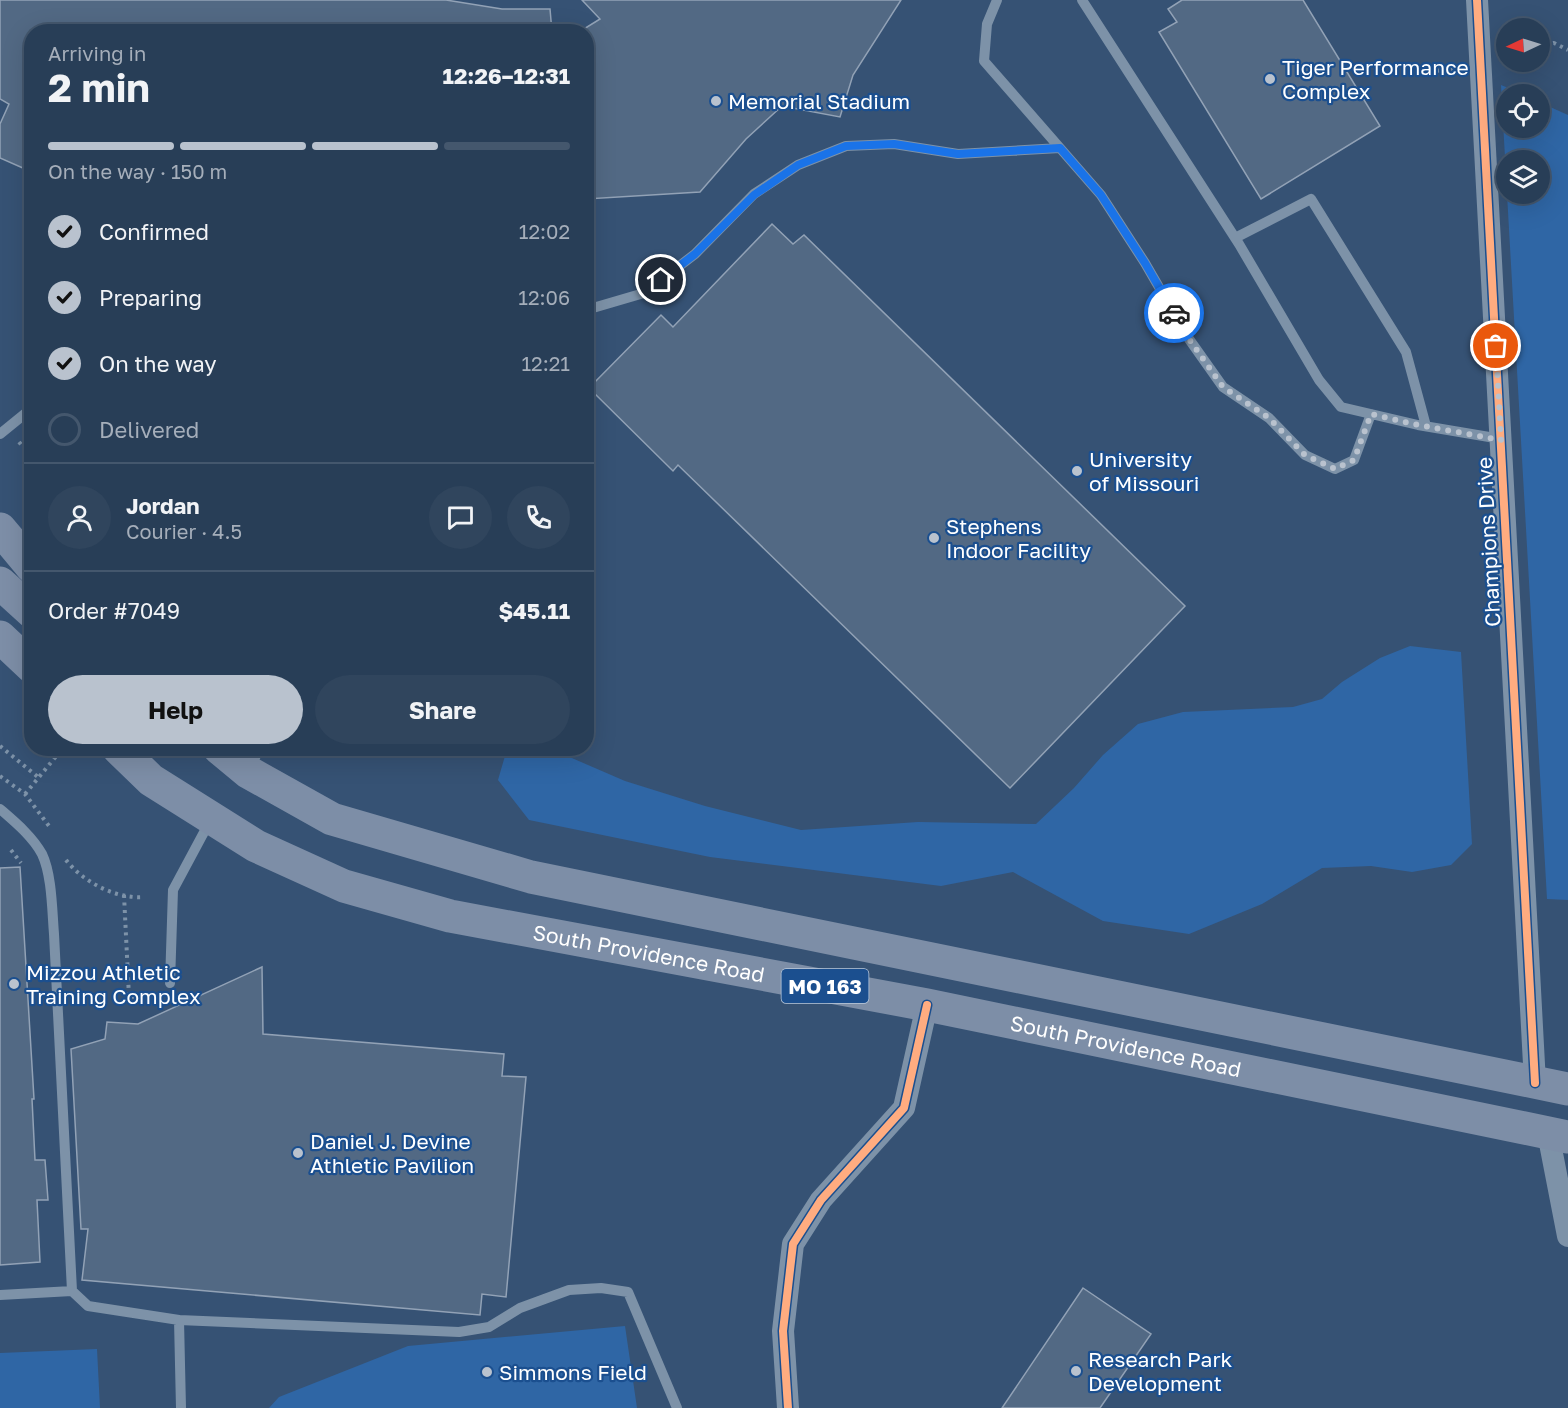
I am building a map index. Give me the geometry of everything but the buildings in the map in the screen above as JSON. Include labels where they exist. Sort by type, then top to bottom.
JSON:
[{"type":"main road","points":[[0,529],[24,558]]},
{"type":"main road","points":[[0,583],[24,605]]},
{"type":"main road","points":[[0,637],[24,660]]},
{"type":"main road","name":"South Providence Road","points":[[126,756],[151,780],[256,846],[344,886],[450,916],[927,1005],[1558,1135]]},
{"type":"main road","name":"MO 163","points":[[254,760],[332,819],[531,877],[1568,1089]]},
{"type":"street","name":"Champions Drive","points":[[1477,0],[1535,1083]]},
{"type":"street","points":[[788,1408],[783,1331],[793,1244],[821,1200],[904,1108],[927,1005]]},
{"type":"street","points":[[1558,1135],[1568,1236]]},
{"type":"lane","points":[[997,0],[987,24],[984,61],[1101,195],[1145,263],[1189,339],[1223,387],[1269,418],[1305,455],[1335,469],[1354,460],[1371,414]]},
{"type":"lane","points":[[1082,0],[1235,238],[1319,380],[1341,407],[1501,440]]},
{"type":"lane","points":[[594,308],[644,293],[695,254],[754,195],[798,165],[846,146],[894,144],[958,154],[1060,148]]},
{"type":"lane","points":[[1235,238],[1311,199],[1406,352],[1426,426]]},
{"type":"lane","points":[[0,434],[24,414]]},
{"type":"lane","points":[[0,809],[29,836],[42,855],[50,886],[72,1292]]},
{"type":"lane","points":[[170,982],[173,890],[212,819]]},
{"type":"lane","points":[[0,1295],[72,1292],[88,1306],[179,1320],[459,1332],[489,1327],[520,1308],[569,1290],[601,1288],[628,1292],[678,1408]]},
{"type":"lane","points":[[179,1320],[181,1408]]},
{"type":"path","points":[[1550,44],[1554,43],[1568,50]]},
{"type":"path","points":[[0,746],[38,777]]},
{"type":"path","points":[[25,794],[56,756]]},
{"type":"path","points":[[0,776],[25,794],[48,824],[52,833]]},
{"type":"path","points":[[6,843],[24,867]]},
{"type":"path","points":[[61,852],[71,866],[101,888],[131,897],[143,897]]},
{"type":"path","points":[[123,895],[129,997],[163,995]]},
{"type":"shaded area","points":[[1550,107],[1568,115],[1568,900],[1547,899],[1508,204],[1550,204],[1550,150],[1505,150],[1504,138],[1550,138]]},
{"type":"shaded area","points":[[1410,646],[1461,652],[1472,844],[1451,865],[1412,872],[1371,866],[1322,868],[1262,904],[1189,934],[1103,921],[1013,872],[941,886],[710,857],[529,820],[498,780],[505,756],[567,756],[625,781],[705,806],[801,830],[918,822],[1036,824],[1074,788],[1103,755],[1138,724],[1183,712],[1293,707],[1322,699],[1342,682],[1380,658]]},
{"type":"shaded area","name":"Simmons Field","points":[[625,1326],[637,1408],[269,1408],[279,1397],[408,1346]]},
{"type":"shaded area","points":[[97,1349],[100,1408],[0,1408],[0,1353]]},
{"type":"cycle path","points":[[1477,0],[1535,1083]]},
{"type":"cycle path","points":[[788,1408],[783,1331],[793,1244],[821,1200],[904,1108],[927,1005]]},
{"type":"way so far","points":[[1174,313],[1189,339],[1223,387],[1269,418],[1305,455],[1335,469],[1354,460],[1371,414],[1501,440],[1496,346]]},
{"type":"place","name":"Tiger Performance Complex","points":[[1270,79]]},
{"type":"place","name":"Memorial Stadium","points":[[716,101]]},
{"type":"place","name":"University of Missouri","points":[[1077,471]]},
{"type":"place","name":"Stephens Indoor Facility","points":[[934,538]]},
{"type":"place","name":"Mizzou Athletic Training Complex","points":[[14,984]]},
{"type":"place","name":"Daniel J. Devine Athletic Pavilion","points":[[298,1153]]},
{"type":"place","name":"Research Park Development","points":[[1076,1371]]},
{"type":"place","name":"Simmons Field","points":[[487,1372]]},
{"type":"route","points":[[661,280],[695,254],[754,195],[798,165],[846,146],[894,144],[958,154],[1060,148],[1101,195],[1174,313]]}]
